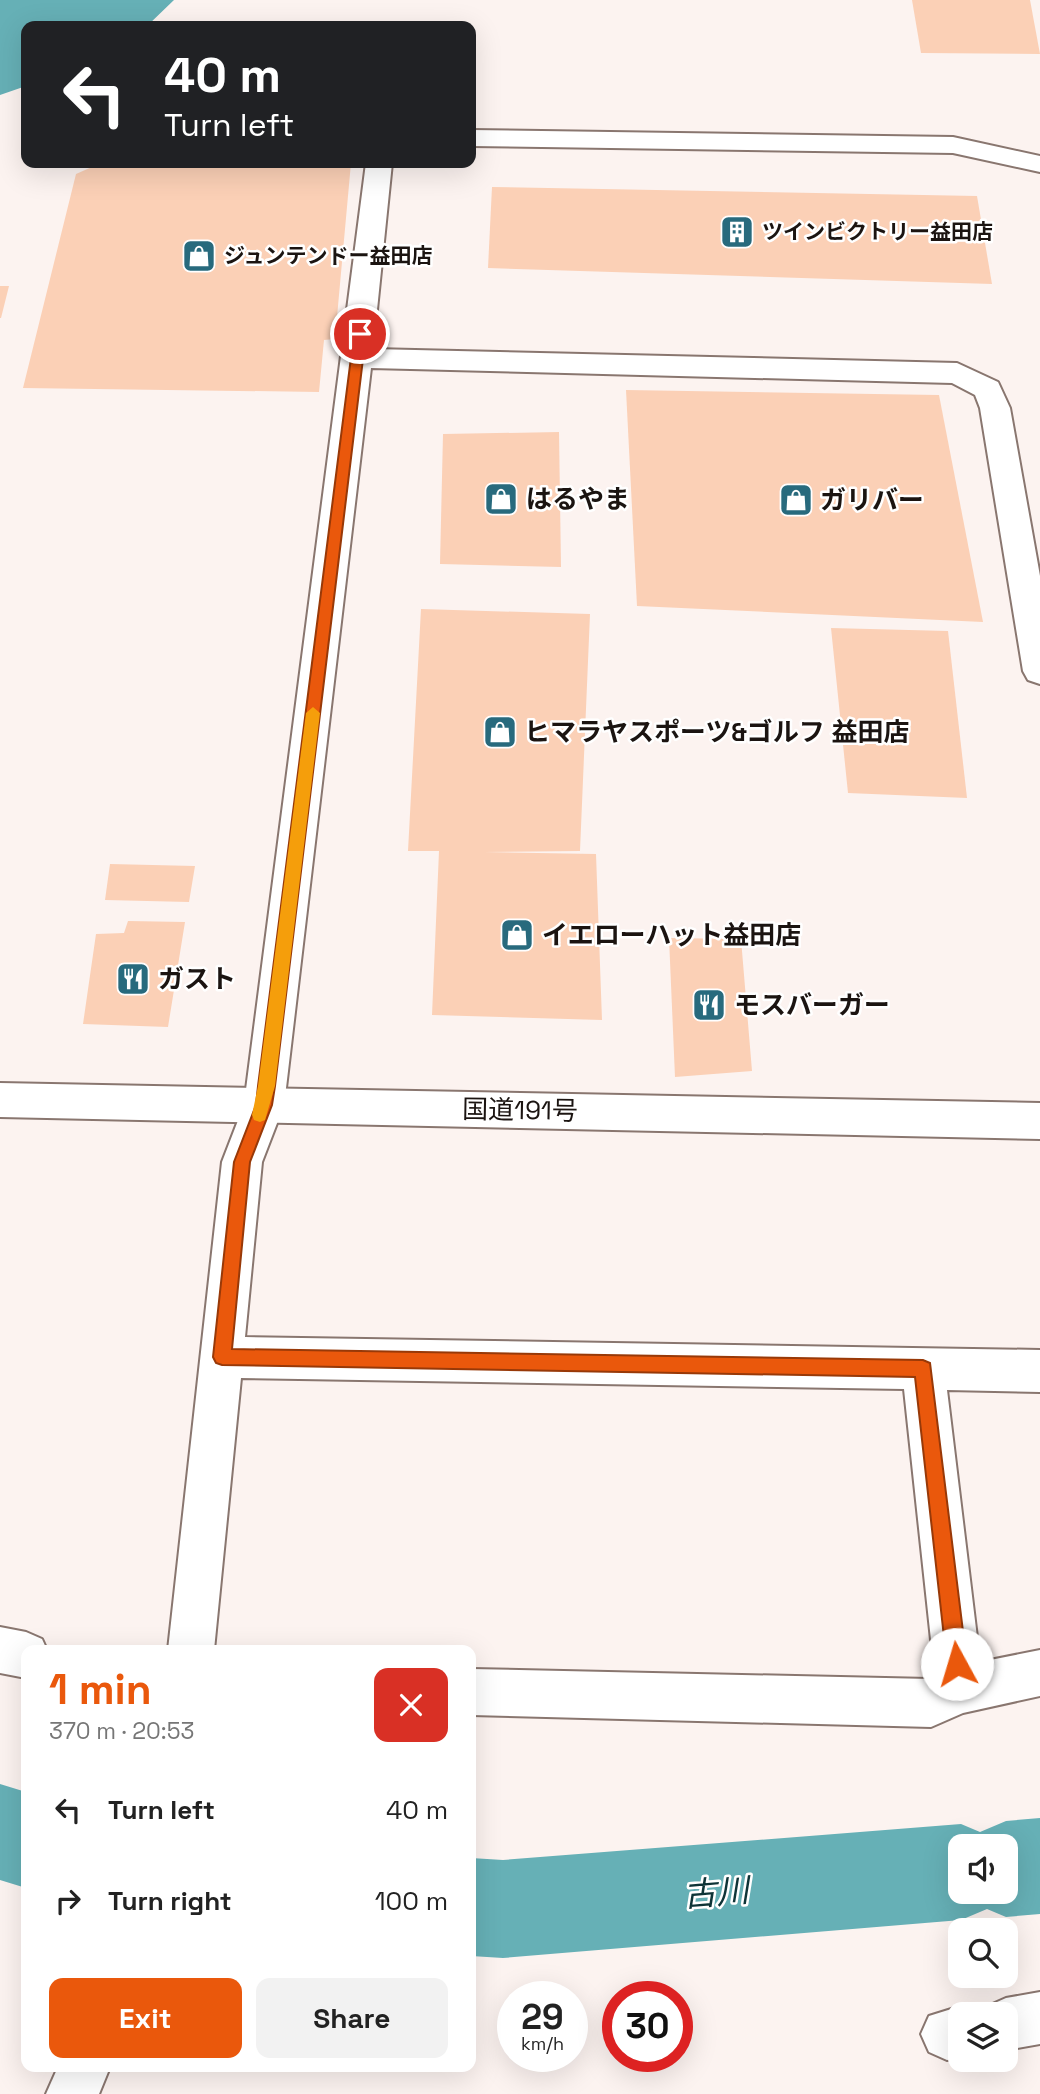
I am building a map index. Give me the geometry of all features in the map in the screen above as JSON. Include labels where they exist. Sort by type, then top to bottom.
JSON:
[{"type":"main road","points":[[476,138],[953,145],[1040,164]]},
{"type":"main road","points":[[192,1645],[242,1162],[264,1105],[358,359],[378,168]]},
{"type":"main road","points":[[358,359],[957,373],[987,389],[995,408],[1040,671]]},
{"type":"main road","name":"国道191号","points":[[0,1100],[1040,1121]]},
{"type":"main road","points":[[222,1357],[1040,1371]]},
{"type":"main road","points":[[923,1369],[960,1690]]},
{"type":"main road","points":[[0,1650],[21,1654]]},
{"type":"main road","points":[[476,1692],[931,1703],[960,1690],[1040,1673]]},
{"type":"main road","points":[[1018,2022],[1040,2018]]},
{"type":"main road","points":[[72,2094],[82,2072]]},
{"type":"water","points":[[0,0],[174,0],[152,21],[21,21],[21,88],[0,95]]},
{"type":"building","points":[[912,0],[1030,0],[1040,54],[921,53]]},
{"type":"building","name":"ジュンテンドー益田店","points":[[90,168],[351,168],[335,339],[324,340],[319,392],[23,388],[76,174]]},
{"type":"building","name":"ツインビクトリー益田店","points":[[492,187],[977,196],[992,284],[488,268]]},
{"type":"building","points":[[0,286],[9,286],[1,318],[0,318]]},
{"type":"building","name":"ガリバー","points":[[626,390],[939,395],[983,622],[637,606]]},
{"type":"building","name":"はるやま","points":[[559,432],[561,567],[440,564],[443,434]]},
{"type":"building","name":"ヒマラヤスポーツ&ゴルフ 益田店","points":[[421,609],[590,614],[580,851],[484,852],[596,854],[602,1020],[432,1015],[439,851],[408,851]]},
{"type":"building","points":[[831,628],[948,631],[967,798],[848,793]]},
{"type":"building","points":[[110,864],[195,866],[189,902],[105,900]]},
{"type":"building","name":"ガスト","points":[[128,921],[185,922],[168,1027],[83,1024],[96,934],[124,933]]},
{"type":"building","name":"モスバーガー","points":[[669,938],[741,939],[752,1071],[675,1077]]},
{"type":"waterway","name":"古川","points":[[0,1832],[21,1838]]},
{"type":"waterway","name":"古川","points":[[1018,1868],[1040,1866]]},
{"type":"waterway","name":"古川","points":[[476,1907],[503,1909],[948,1873]]},
{"type":"slow traffic","points":[[260,1115],[267,1086],[313,713]]},
{"type":"place","name":"ツインビクトリー益田店","points":[[737,232]]},
{"type":"place","name":"ジュンテンドー益田店","points":[[199,256]]},
{"type":"place","name":"はるやま","points":[[501,499]]},
{"type":"place","name":"ガリバー","points":[[796,500]]},
{"type":"place","name":"ヒマラヤスポーツ&ゴルフ 益田店","points":[[500,732]]},
{"type":"place","name":"イエローハット益田店","points":[[517,935]]},
{"type":"place","name":"ガスト","points":[[133,979]]},
{"type":"place","name":"モスバーガー","points":[[709,1005]]},
{"type":"route","points":[[360,334],[267,1086],[264,1105],[242,1162],[222,1357],[923,1369],[957,1664]]}]
